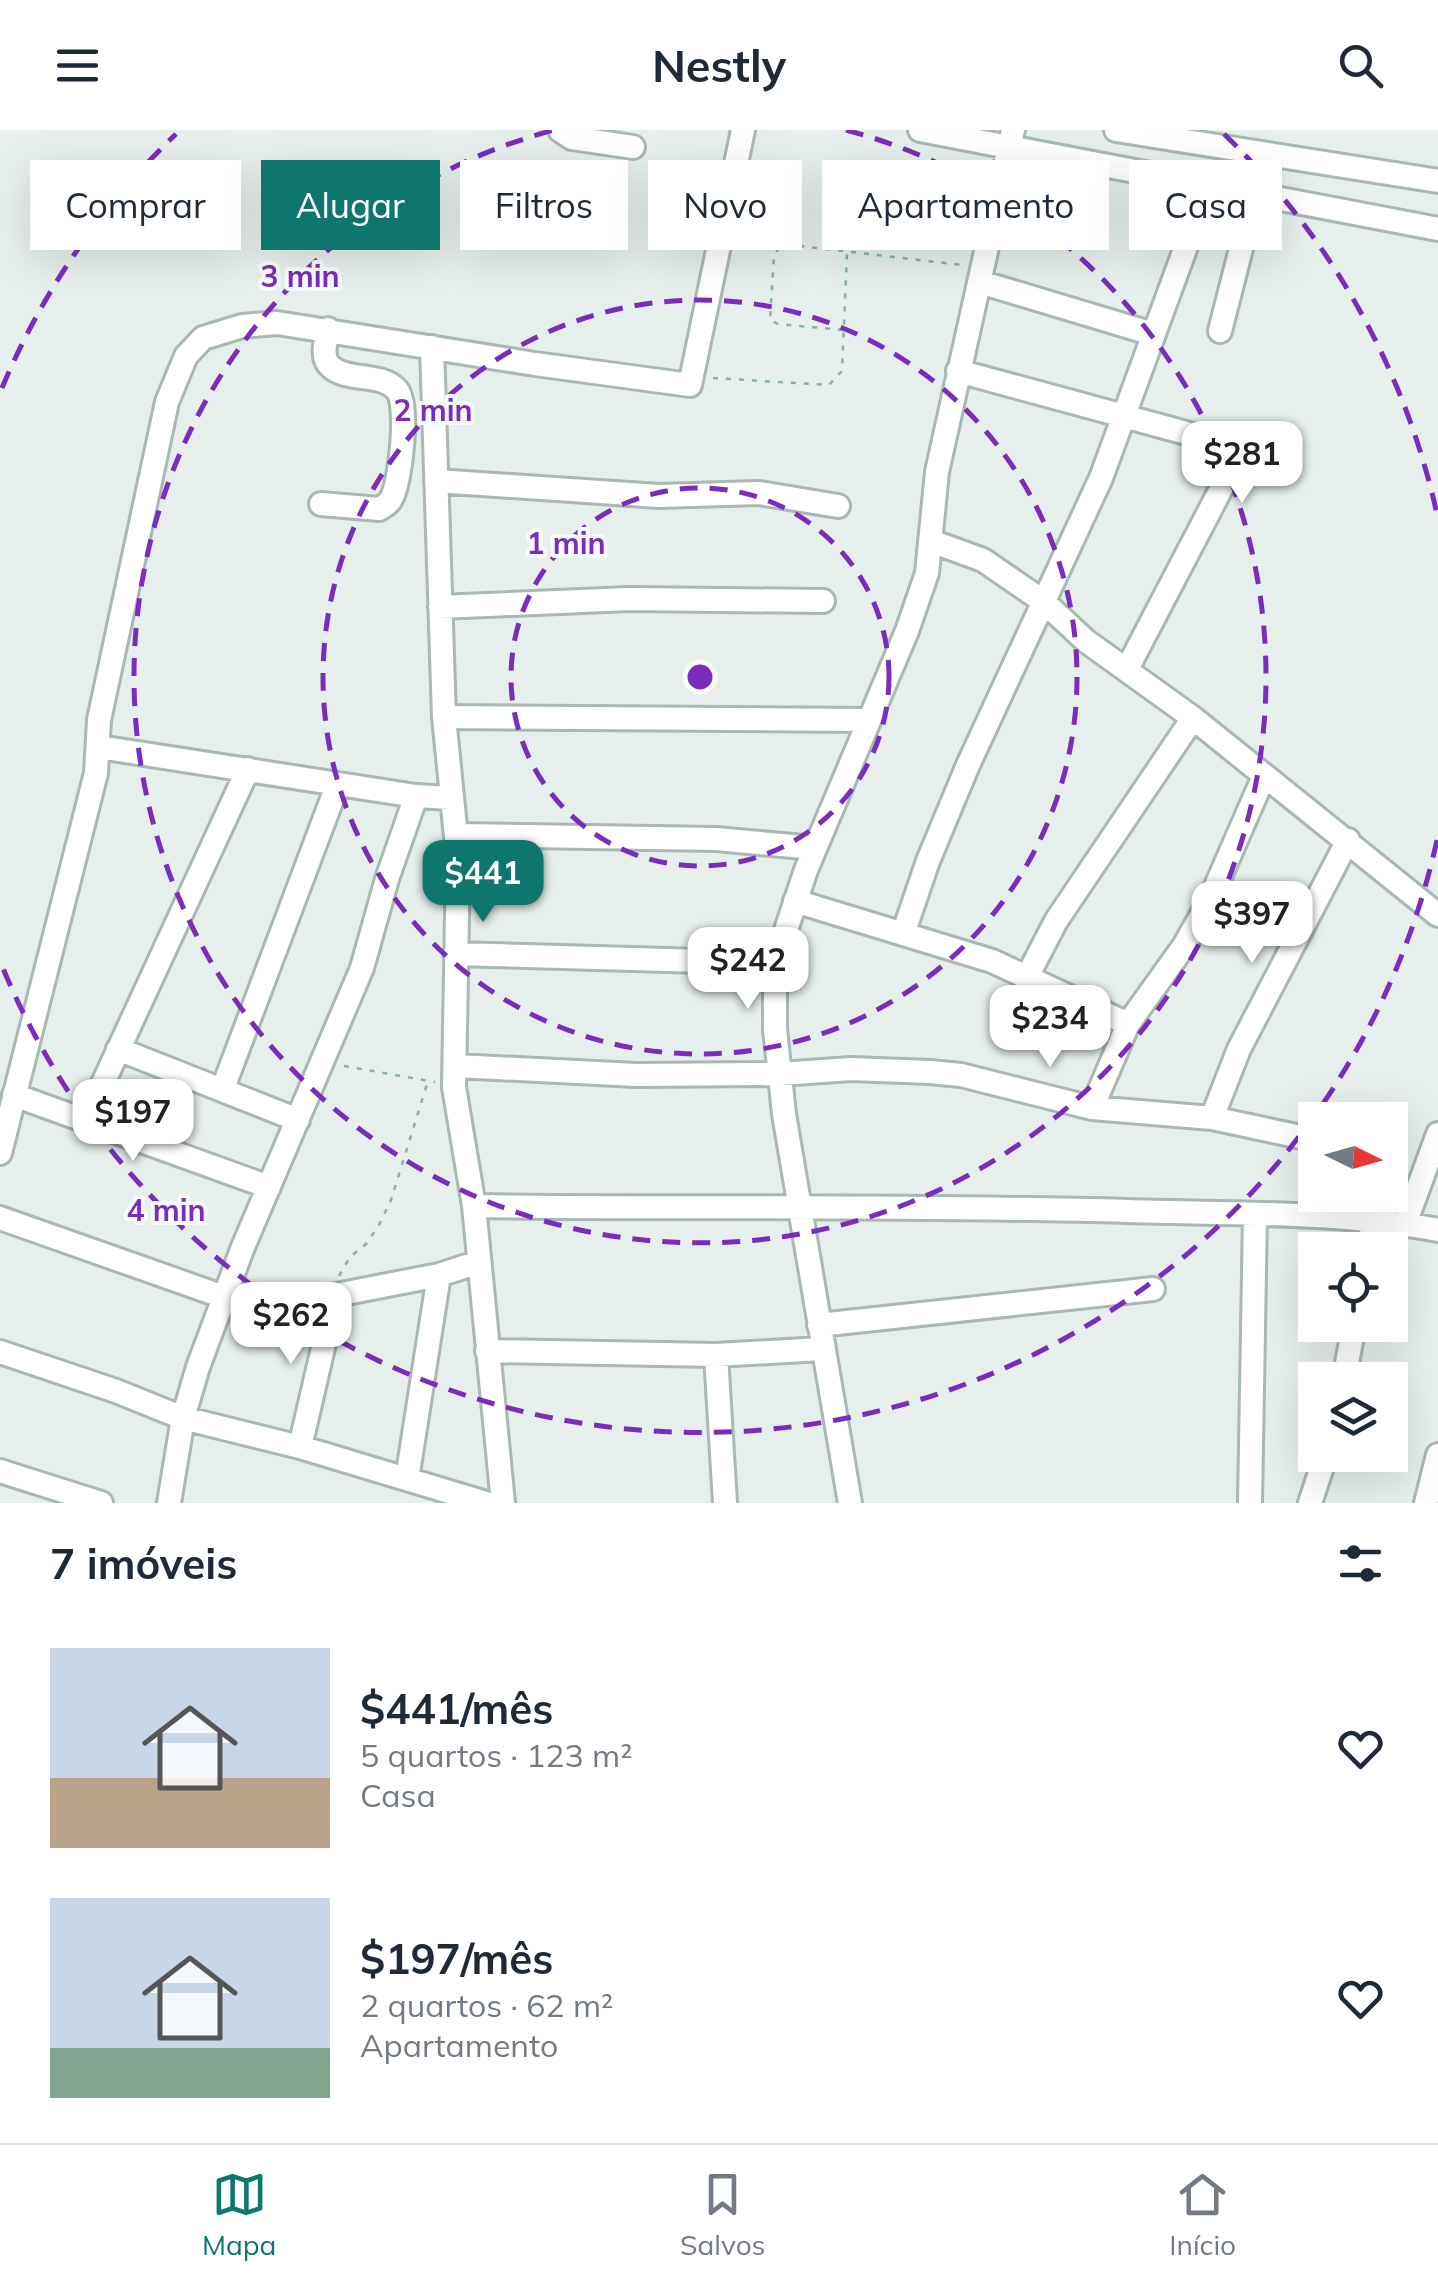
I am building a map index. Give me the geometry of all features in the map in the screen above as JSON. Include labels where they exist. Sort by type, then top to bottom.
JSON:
[{"type":"street","points":[[560,130],[572,138],[633,147]]},
{"type":"street","points":[[0,1153],[96,773],[99,720],[167,402],[186,356],[203,338],[242,326],[277,323],[690,384],[744,130]]},
{"type":"street","points":[[920,130],[1012,139],[1129,166]]},
{"type":"street","points":[[1116,130],[1438,181]]},
{"type":"street","points":[[850,1503],[798,1210],[775,1030],[775,963],[815,848],[927,573],[934,492],[1012,139]]},
{"type":"street","points":[[1282,199],[1438,229]]},
{"type":"street","points":[[904,934],[928,861],[968,765],[1101,478],[1184,250]]},
{"type":"street","points":[[1220,331],[1241,250]]},
{"type":"street","points":[[982,274],[1153,334]]},
{"type":"street","points":[[321,504],[379,509],[386,505],[396,485],[404,424],[404,404],[397,390],[386,382],[337,370],[326,363],[328,330]]},
{"type":"street","points":[[432,347],[444,717],[457,835],[455,1076],[474,1206],[503,1503]]},
{"type":"street","points":[[958,371],[1212,440],[1222,448],[1226,468],[1222,488],[1128,669]]},
{"type":"street","points":[[436,480],[659,496],[759,493],[838,506]]},
{"type":"street","points":[[931,541],[983,560],[1044,602],[1086,641],[1193,718],[1438,914]]},
{"type":"street","points":[[440,608],[629,599],[823,601]]},
{"type":"street","points":[[444,717],[867,720]]},
{"type":"street","points":[[1028,975],[1056,921],[1193,718]]},
{"type":"street","points":[[100,747],[337,786],[450,798]]},
{"type":"street","points":[[86,1120],[248,769]]},
{"type":"street","points":[[1092,1108],[1128,1024],[1184,946],[1209,902],[1264,776]]},
{"type":"street","points":[[222,1088],[337,786]]},
{"type":"street","points":[[168,1503],[183,1418],[224,1297],[369,950],[387,879],[416,796]]},
{"type":"street","points":[[457,835],[716,839],[815,848]]},
{"type":"street","points":[[1212,1118],[1252,1021],[1348,840]]},
{"type":"street","points":[[795,901],[956,948],[1028,975],[1128,1024]]},
{"type":"street","points":[[455,954],[775,963]]},
{"type":"street","points":[[118,1049],[298,1120]]},
{"type":"street","points":[[455,1076],[851,1070],[946,1074],[1092,1108],[1212,1118],[1298,1136]]},
{"type":"street","points":[[14,1095],[269,1187]]},
{"type":"street","points":[[1405,1224],[1438,1134]]},
{"type":"street","points":[[474,1206],[1023,1208],[1373,1221],[1438,1230]]},
{"type":"street","points":[[1250,1503],[1256,1215]]},
{"type":"street","points":[[0,1218],[224,1297],[331,1296],[438,1275],[479,1262]]},
{"type":"street","points":[[1371,1232],[1373,1221]]},
{"type":"street","points":[[407,1480],[438,1275]]},
{"type":"street","points":[[819,1324],[1152,1290]]},
{"type":"street","points":[[300,1447],[331,1296]]},
{"type":"street","points":[[487,1350],[716,1355],[822,1349]]},
{"type":"street","points":[[0,1352],[183,1418],[300,1447],[486,1503]]},
{"type":"street","points":[[716,1355],[726,1503]]},
{"type":"street","points":[[1426,1503],[1438,1454]]},
{"type":"street","points":[[0,1471],[37,1494],[96,1502]]},
{"type":"street","points":[[1310,1503],[1320,1472]]},
{"type":"path","points":[[843,330],[770,320],[774,256],[780,247],[847,252],[982,274]]},
{"type":"path","points":[[694,376],[828,385],[842,371],[847,252]]},
{"type":"path","points":[[323,1061],[428,1080],[455,1076]]},
{"type":"path","points":[[331,1296],[342,1268],[366,1244],[391,1200],[428,1080]]}]
